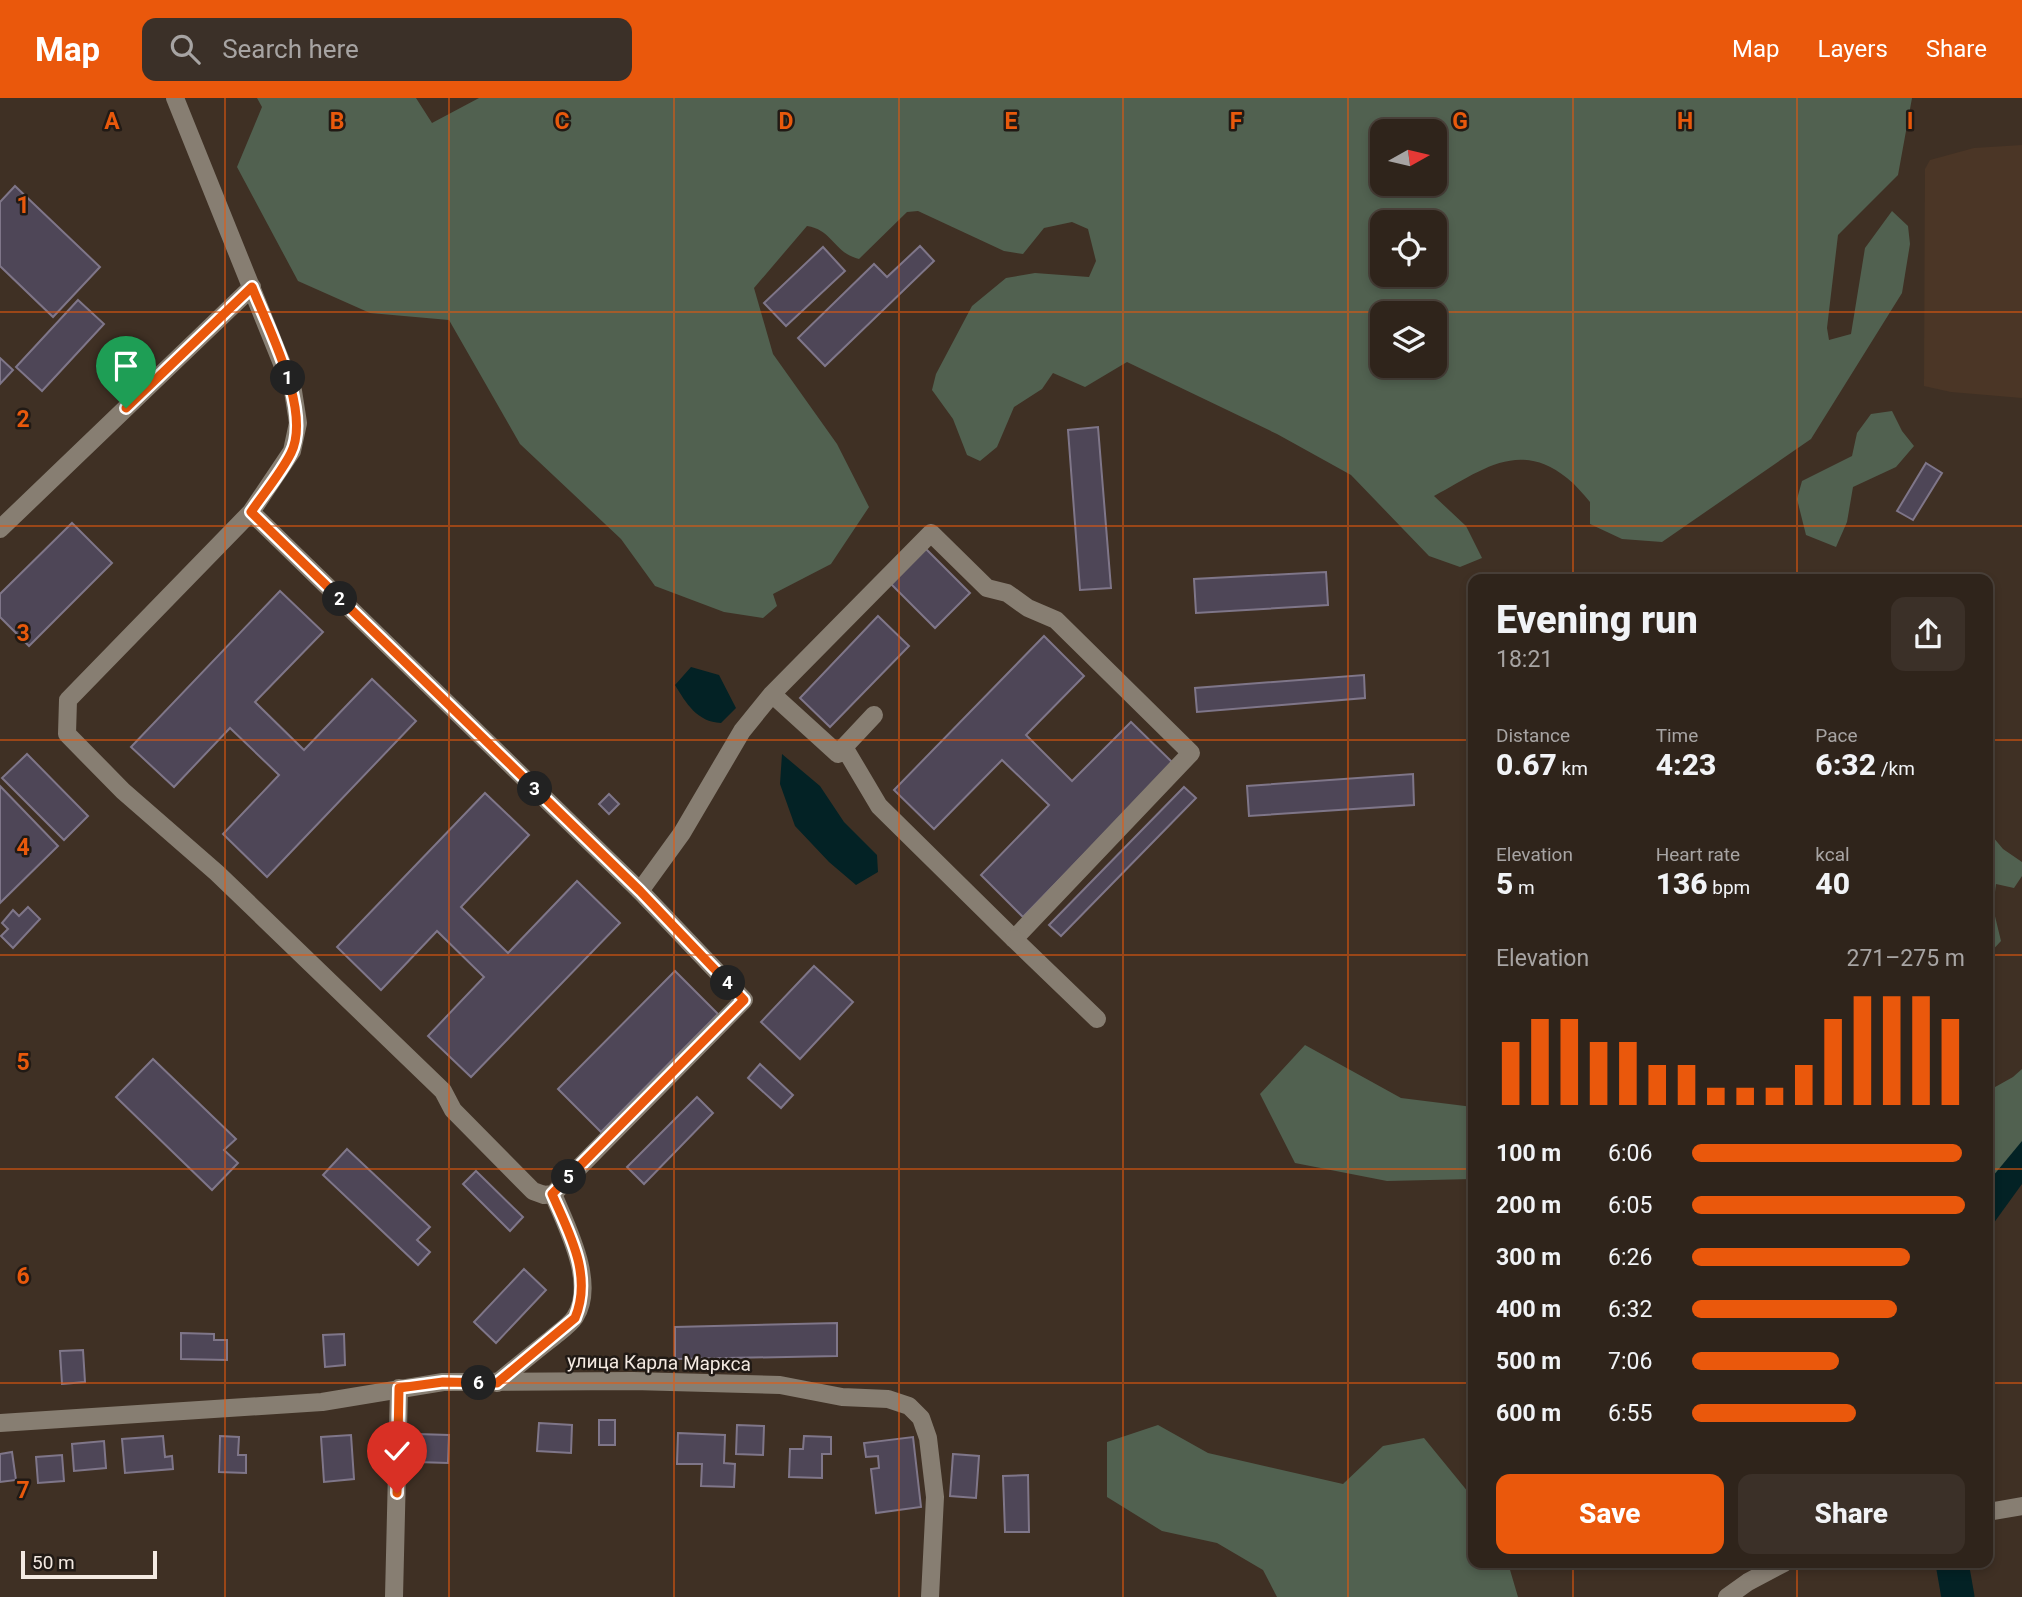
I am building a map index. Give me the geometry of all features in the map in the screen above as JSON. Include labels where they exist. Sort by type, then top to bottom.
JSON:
[{"type":"street","points":[[176,98],[293,390],[298,423],[292,451],[251,512],[68,700],[67,734],[123,791],[217,873],[443,1091],[453,1110],[533,1191],[544,1195],[552,1194],[744,1000],[640,891],[251,512]]},
{"type":"street","points":[[0,529],[252,287]]},
{"type":"street","points":[[640,891],[682,833],[741,731],[772,694],[931,533],[987,588],[1007,593],[1028,608],[1056,620],[1191,753],[1014,939]]},
{"type":"street","points":[[772,694],[838,754],[874,715]]},
{"type":"street","points":[[844,747],[879,806],[1097,1019]]},
{"type":"street","points":[[497,1383],[575,1318],[581,1302],[582,1283],[576,1249],[552,1194]]},
{"type":"street","name":"улица Карла Маркса","points":[[0,1423],[322,1402],[443,1382],[633,1381],[780,1385],[842,1397],[888,1399],[909,1406],[921,1418],[930,1450],[935,1507],[930,1597]]},
{"type":"street","points":[[394,1597],[399,1388]]},
{"type":"street","points":[[1996,1510],[2022,1506]]},
{"type":"street","points":[[1727,1597],[1775,1568]]},
{"type":"shaded area","points":[[2022,145],[2022,398],[1951,392],[1924,386],[1925,169],[1930,160],[1974,148]]},
{"type":"green space","points":[[257,98],[416,98],[432,123],[479,98],[1912,98],[1898,175],[1838,235],[1827,328],[1829,340],[1851,334],[1865,248],[1892,211],[1908,226],[1910,244],[1902,293],[1811,439],[1662,542],[1622,539],[1590,524],[1590,502],[1570,481],[1549,467],[1532,461],[1500,463],[1434,496],[1466,526],[1482,558],[1460,567],[1429,556],[1351,475],[1277,434],[1127,362],[1085,387],[1053,373],[1042,389],[1014,407],[997,447],[980,461],[967,455],[953,419],[932,390],[936,374],[972,306],[1006,278],[1035,273],[1089,277],[1096,261],[1088,229],[1072,222],[1044,228],[1023,254],[1004,251],[918,211],[907,212],[859,259],[844,252],[823,232],[807,226],[754,288],[773,354],[837,444],[869,507],[831,564],[773,594],[777,606],[763,618],[724,612],[655,586],[621,539],[520,444],[449,320],[370,313],[298,281],[237,167],[262,107]]},
{"type":"green space","points":[[1892,411],[1902,431],[1914,446],[1896,467],[1853,487],[1847,522],[1836,547],[1806,535],[1797,499],[1802,481],[1852,456],[1857,433],[1871,414]]},
{"type":"green space","points":[[1993,837],[2003,849],[2022,862],[2022,876],[2014,888],[1996,884],[1993,908]]},
{"type":"green space","points":[[1993,908],[2001,941],[1993,950]]},
{"type":"green space","points":[[1305,1045],[1401,1098],[1468,1106],[1468,1179],[1387,1181],[1295,1163],[1260,1094]]},
{"type":"green space","points":[[2022,1069],[2022,1146],[1993,1179],[1993,1088]]},
{"type":"green space","points":[[1158,1425],[1208,1453],[1343,1484],[1383,1446],[1424,1438],[1468,1492],[1468,1568],[1509,1568],[1518,1597],[1277,1597],[1263,1570],[1217,1543],[1162,1531],[1107,1497],[1107,1442]]},
{"type":"water","points":[[691,667],[719,675],[736,708],[721,723],[699,715],[688,705],[675,685]]},
{"type":"water","points":[[782,754],[820,786],[844,822],[877,855],[878,872],[856,885],[829,862],[795,826],[780,784]]},
{"type":"water","points":[[2022,1141],[2022,1184],[1993,1224],[1993,1176]]},
{"type":"building","points":[[15,186],[100,267],[53,317],[0,266],[0,202]]},
{"type":"building","points":[[920,246],[934,261],[825,366],[798,338],[874,264],[887,277]]},
{"type":"building","points":[[823,247],[845,271],[786,326],[764,303]]},
{"type":"building","points":[[78,300],[104,324],[42,391],[16,367]]},
{"type":"building","points":[[0,358],[13,370],[0,384]]},
{"type":"building","points":[[1098,427],[1111,588],[1080,590],[1068,430]]},
{"type":"building","points":[[1926,463],[1942,473],[1913,520],[1897,511]]},
{"type":"building","points":[[72,523],[112,563],[29,646],[0,617],[0,594]]},
{"type":"building","points":[[925,548],[970,593],[935,628],[890,583]]},
{"type":"building","points":[[1326,572],[1328,605],[1196,613],[1194,579]]},
{"type":"building","points":[[280,591],[323,632],[255,702],[304,750],[372,679],[416,721],[267,877],[223,834],[279,775],[230,728],[174,787],[131,747]]},
{"type":"building","points":[[878,616],[909,646],[830,727],[800,698]]},
{"type":"building","points":[[1044,636],[1084,676],[1026,735],[1072,781],[1131,722],[1173,763],[1023,917],[981,875],[1049,805],[1002,760],[934,829],[894,790]]},
{"type":"building","points":[[1364,675],[1365,698],[1197,712],[1195,688]]},
{"type":"building","points":[[27,754],[88,816],[64,840],[2,778]]},
{"type":"building","points":[[1413,774],[1414,805],[1249,816],[1247,786]]},
{"type":"building","points":[[0,786],[58,846],[0,903]]},
{"type":"building","points":[[1184,787],[1196,798],[1061,936],[1049,925]]},
{"type":"building","points":[[485,793],[529,835],[461,907],[508,953],[577,881],[620,923],[471,1077],[428,1036],[484,977],[437,931],[381,990],[337,947]]},
{"type":"building","points":[[609,794],[619,804],[609,814],[599,804]]},
{"type":"building","points":[[28,907],[40,919],[13,948],[1,936],[8,929],[2,923],[13,910],[19,916]]},
{"type":"building","points":[[814,966],[853,1002],[800,1059],[761,1022]]},
{"type":"building","points":[[675,971],[718,1014],[601,1132],[558,1089]]},
{"type":"building","points":[[153,1059],[236,1139],[224,1150],[238,1163],[212,1190],[116,1097]]},
{"type":"building","points":[[760,1064],[793,1095],[781,1108],[748,1078]]},
{"type":"building","points":[[697,1097],[713,1113],[644,1184],[627,1167]]},
{"type":"building","points":[[347,1149],[430,1227],[417,1240],[430,1252],[418,1265],[323,1175]]},
{"type":"building","points":[[476,1171],[523,1217],[510,1231],[463,1184]]},
{"type":"building","points":[[524,1269],[546,1290],[496,1343],[474,1322]]},
{"type":"building","points":[[837,1323],[837,1356],[675,1359],[675,1327]]},
{"type":"building","points":[[181,1333],[214,1334],[214,1340],[227,1340],[227,1360],[181,1359]]},
{"type":"building","points":[[344,1334],[345,1365],[325,1367],[323,1335]]},
{"type":"building","points":[[83,1350],[85,1382],[62,1384],[60,1351]]},
{"type":"building","points":[[599,1420],[615,1420],[615,1445],[599,1445]]},
{"type":"building","points":[[539,1423],[572,1425],[571,1453],[537,1451]]},
{"type":"building","points":[[737,1425],[764,1426],[763,1455],[736,1454]]},
{"type":"building","points":[[678,1433],[725,1435],[724,1463],[735,1464],[734,1487],[701,1486],[702,1464],[677,1464]]},
{"type":"building","points":[[417,1434],[449,1435],[448,1463],[417,1462]]},
{"type":"building","points":[[351,1435],[354,1479],[324,1482],[321,1437]]},
{"type":"building","points":[[163,1436],[165,1457],[172,1456],[173,1469],[125,1473],[122,1439]]},
{"type":"building","points":[[220,1436],[239,1437],[238,1455],[246,1455],[246,1473],[219,1472]]},
{"type":"building","points":[[804,1436],[831,1437],[831,1454],[822,1454],[822,1478],[789,1477],[790,1449],[803,1449]]},
{"type":"building","points":[[913,1437],[921,1507],[876,1513],[871,1469],[879,1468],[878,1456],[866,1457],[864,1443]]},
{"type":"building","points":[[104,1441],[106,1468],[74,1471],[72,1444]]},
{"type":"building","points":[[12,1452],[16,1480],[0,1482],[0,1454]]},
{"type":"building","points":[[953,1454],[979,1456],[976,1498],[950,1496]]},
{"type":"building","points":[[62,1455],[64,1481],[38,1483],[36,1457]]},
{"type":"building","points":[[1028,1475],[1029,1532],[1005,1532],[1003,1476]]},
{"type":"waterway","points":[[1953,1568],[1958,1597]]},
{"type":"route","points":[[126,408],[252,287],[293,390],[298,423],[292,451],[251,512],[640,891],[744,1000],[552,1194],[576,1249],[582,1283],[581,1302],[575,1318],[497,1383],[443,1382],[399,1388],[397,1493]]}]
